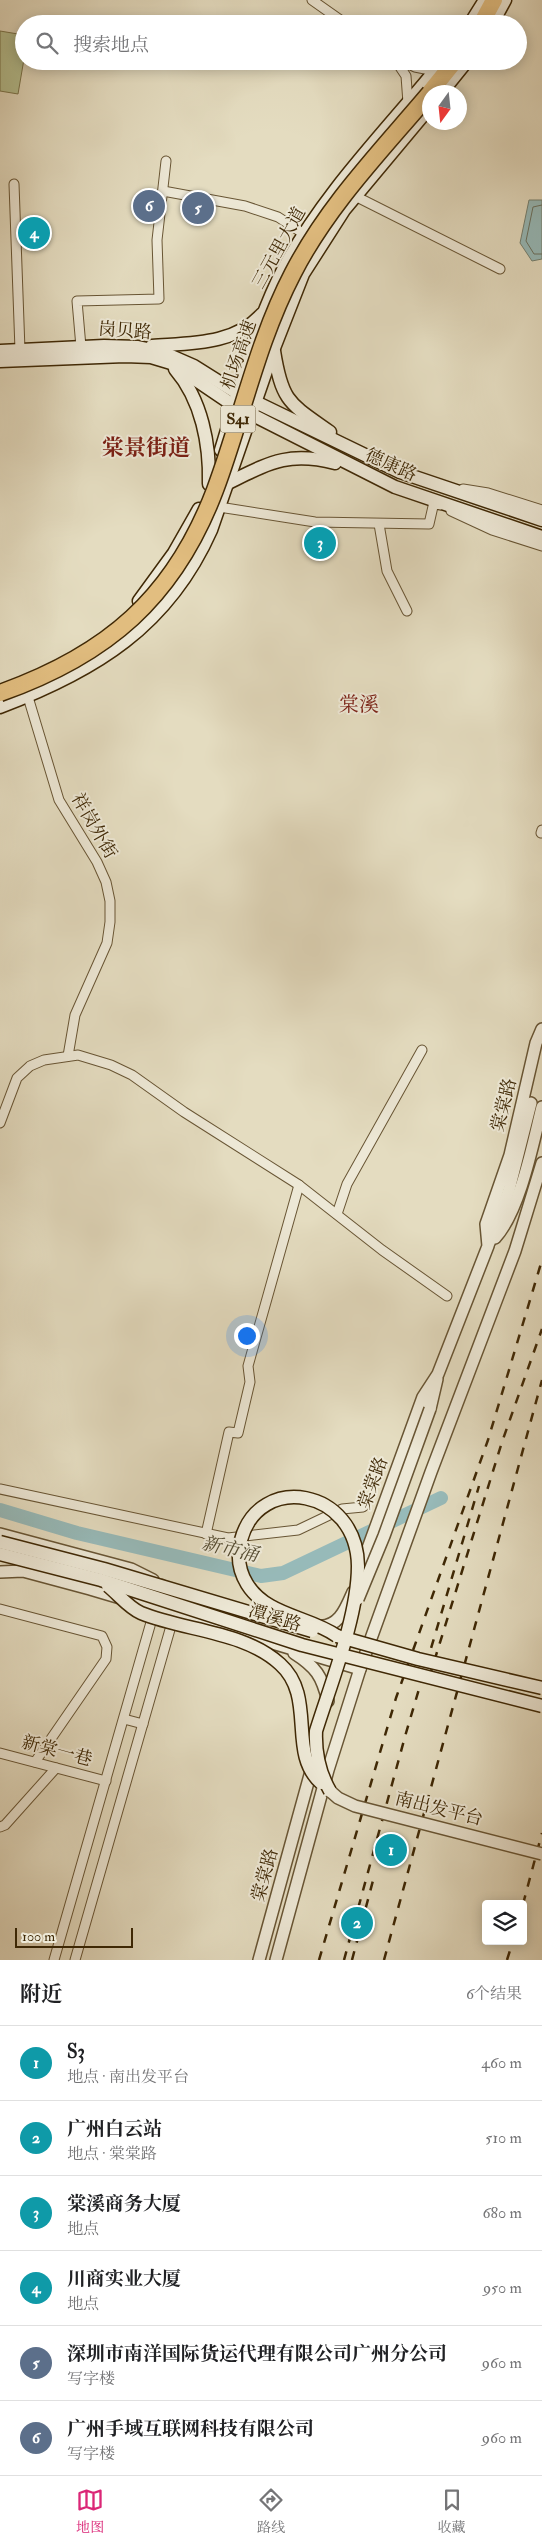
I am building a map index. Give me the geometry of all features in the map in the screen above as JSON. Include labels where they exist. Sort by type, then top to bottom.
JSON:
[{"type":"highway","points":[[486,15],[494,0]]},
{"type":"highway","name":"机场高速","points":[[436,85],[448,70]]},
{"type":"highway","name":"机场高速","points":[[0,693],[36,680],[92,651],[130,622],[171,573],[193,540],[215,489],[268,330],[293,273],[320,228],[341,198],[422,102]]},
{"type":"main road","points":[[476,15],[485,0]]},
{"type":"main road","points":[[497,15],[505,0]]},
{"type":"main road","name":"三元里大道","points":[[0,686],[71,655],[103,634],[126,615],[146,593],[174,553],[195,516],[207,489],[236,393],[265,311],[283,270],[304,234],[343,180],[436,70]]},
{"type":"main road","points":[[448,85],[460,70]]},
{"type":"main road","name":"三元里大道","points":[[0,708],[86,670],[111,654],[149,621],[170,598],[189,571],[205,543],[228,483],[274,348],[303,274],[328,232],[355,196],[422,116]]},
{"type":"main road","points":[[138,347],[223,338],[252,325],[265,311]]},
{"type":"main road","name":"岗贝路","points":[[0,351],[81,347],[138,347],[176,357],[236,393]]},
{"type":"main road","points":[[274,348],[283,391],[292,403],[360,453]]},
{"type":"main road","name":"岗贝路","points":[[0,361],[125,356],[152,357],[171,363],[233,406]]},
{"type":"main road","points":[[171,363],[184,379],[198,410],[206,439],[207,489],[218,493],[220,504]]},
{"type":"main road","name":"德康路","points":[[236,393],[360,453],[438,486],[542,520]]},
{"type":"main road","name":"德康路","points":[[233,406],[355,468],[434,502],[541,539]]},
{"type":"main road","points":[[228,483],[270,462],[285,458],[322,460],[355,468]]},
{"type":"main road","points":[[330,1791],[322,1777],[317,1758],[315,1749],[316,1731],[350,1616],[358,1566],[355,1544],[341,1518],[324,1504],[306,1498],[289,1498],[276,1501],[253,1517],[242,1534],[239,1545],[240,1565],[247,1584],[260,1600],[291,1616],[343,1637]]},
{"type":"main road","name":"潭溪路","points":[[0,1542],[104,1569],[308,1630],[343,1637],[418,1658],[542,1688]]},
{"type":"main road","name":"潭溪路","points":[[0,1554],[102,1580],[302,1646],[542,1706]]},
{"type":"main road","points":[[102,1580],[139,1612],[267,1652],[282,1665],[292,1676],[297,1690],[303,1717],[304,1753],[309,1767],[317,1779],[330,1791]]},
{"type":"street","points":[[312,0],[333,15]]},
{"type":"street","points":[[402,70],[406,76],[408,103]]},
{"type":"street","points":[[81,347],[77,301],[159,299],[157,240],[166,161]]},
{"type":"street","points":[[14,184],[20,350]]},
{"type":"street","points":[[163,191],[245,206],[278,217],[304,234]]},
{"type":"street","points":[[355,196],[500,269]]},
{"type":"street","points":[[438,486],[488,493],[542,510]]},
{"type":"street","points":[[220,504],[315,522],[429,524],[434,502]]},
{"type":"street","points":[[379,524],[387,571],[408,611]]},
{"type":"street","name":"祥岗外街","points":[[28,697],[59,800],[97,862],[106,882],[110,902],[107,943],[75,1015],[68,1056]]},
{"type":"street","name":"棠棠路","points":[[259,1960],[342,1664],[343,1637],[363,1572],[367,1551],[423,1396],[438,1374],[488,1246],[486,1224],[510,1156],[536,1043],[542,1028]]},
{"type":"street","points":[[488,1246],[525,1130],[542,1042]]},
{"type":"street","points":[[337,1214],[347,1184],[422,1050]]},
{"type":"street","points":[[0,1123],[20,1074],[44,1060],[68,1056],[94,1059],[128,1073],[299,1185],[447,1296]]},
{"type":"street","points":[[488,1246],[502,1231],[512,1208],[529,1160],[542,1107]]},
{"type":"street","name":"棠棠路","points":[[276,1960],[328,1770],[360,1669],[431,1472],[515,1250],[542,1163]]},
{"type":"street","points":[[206,1534],[229,1432],[238,1433],[250,1382],[248,1366],[299,1185]]},
{"type":"street","points":[[350,1616],[384,1536],[430,1409],[438,1374]]},
{"type":"street","points":[[0,1489],[228,1538],[298,1530],[342,1509],[363,1507]]},
{"type":"street","points":[[0,1534],[132,1569],[162,1584],[181,1590],[343,1637],[370,1642]]},
{"type":"street","points":[[90,1589],[99,1576],[98,1564],[92,1558]]},
{"type":"street","points":[[0,1572],[23,1571],[90,1589],[360,1669]]},
{"type":"street","points":[[302,1625],[322,1627],[331,1625],[338,1620],[363,1572]]},
{"type":"street","points":[[54,1960],[162,1584]]},
{"type":"street","points":[[75,1960],[181,1590]]},
{"type":"street","points":[[0,1609],[102,1636],[107,1647],[106,1659],[35,1762]]},
{"type":"street","points":[[282,1646],[310,1664],[319,1674],[329,1708]]},
{"type":"street","points":[[124,1719],[143,1724]]},
{"type":"street","name":"新棠一巷","points":[[0,1753],[106,1781]]},
{"type":"street","points":[[0,1827],[5,1825],[56,1768]]},
{"type":"street","name":"南出发平台","points":[[330,1791],[338,1798],[354,1806],[542,1854]]},
{"type":"green space","points":[[0,31],[15,34],[15,70],[22,70],[18,94],[0,91]]},
{"type":"water","points":[[529,200],[542,200],[542,259],[532,261],[520,243]]},
{"type":"waterway","name":"新市涌","points":[[0,1510],[77,1533],[261,1576],[283,1573],[441,1498]]},
{"type":"railway","points":[[319,1960],[396,1698],[488,1440],[542,1260]]},
{"type":"railway","points":[[429,1678],[502,1442],[542,1329]]},
{"type":"railway","points":[[384,1960],[542,1380]]},
{"type":"railway","points":[[344,1960],[406,1733],[479,1486]]},
{"type":"railway","points":[[524,1900],[542,1833]]},
{"type":"railway","points":[[352,1960],[375,1873]]},
{"type":"railway","points":[[507,1960],[512,1945]]},
{"type":"place","name":"广州手域互联网科技有限公司","points":[[149,206]]},
{"type":"place","name":"深圳市南洋国际货运代理有限公司广州分公司","points":[[198,208]]},
{"type":"place","name":"川商实业大厦","points":[[34,233]]},
{"type":"place","name":"棠溪商务大厦","points":[[320,543]]},
{"type":"place","name":"S3","points":[[391,1850]]},
{"type":"place","name":"广州白云站","points":[[357,1923]]},
{"type":"district","name":"棠景街道","points":[[146,448]]},
{"type":"district","name":"棠溪","points":[[359,704]]}]
